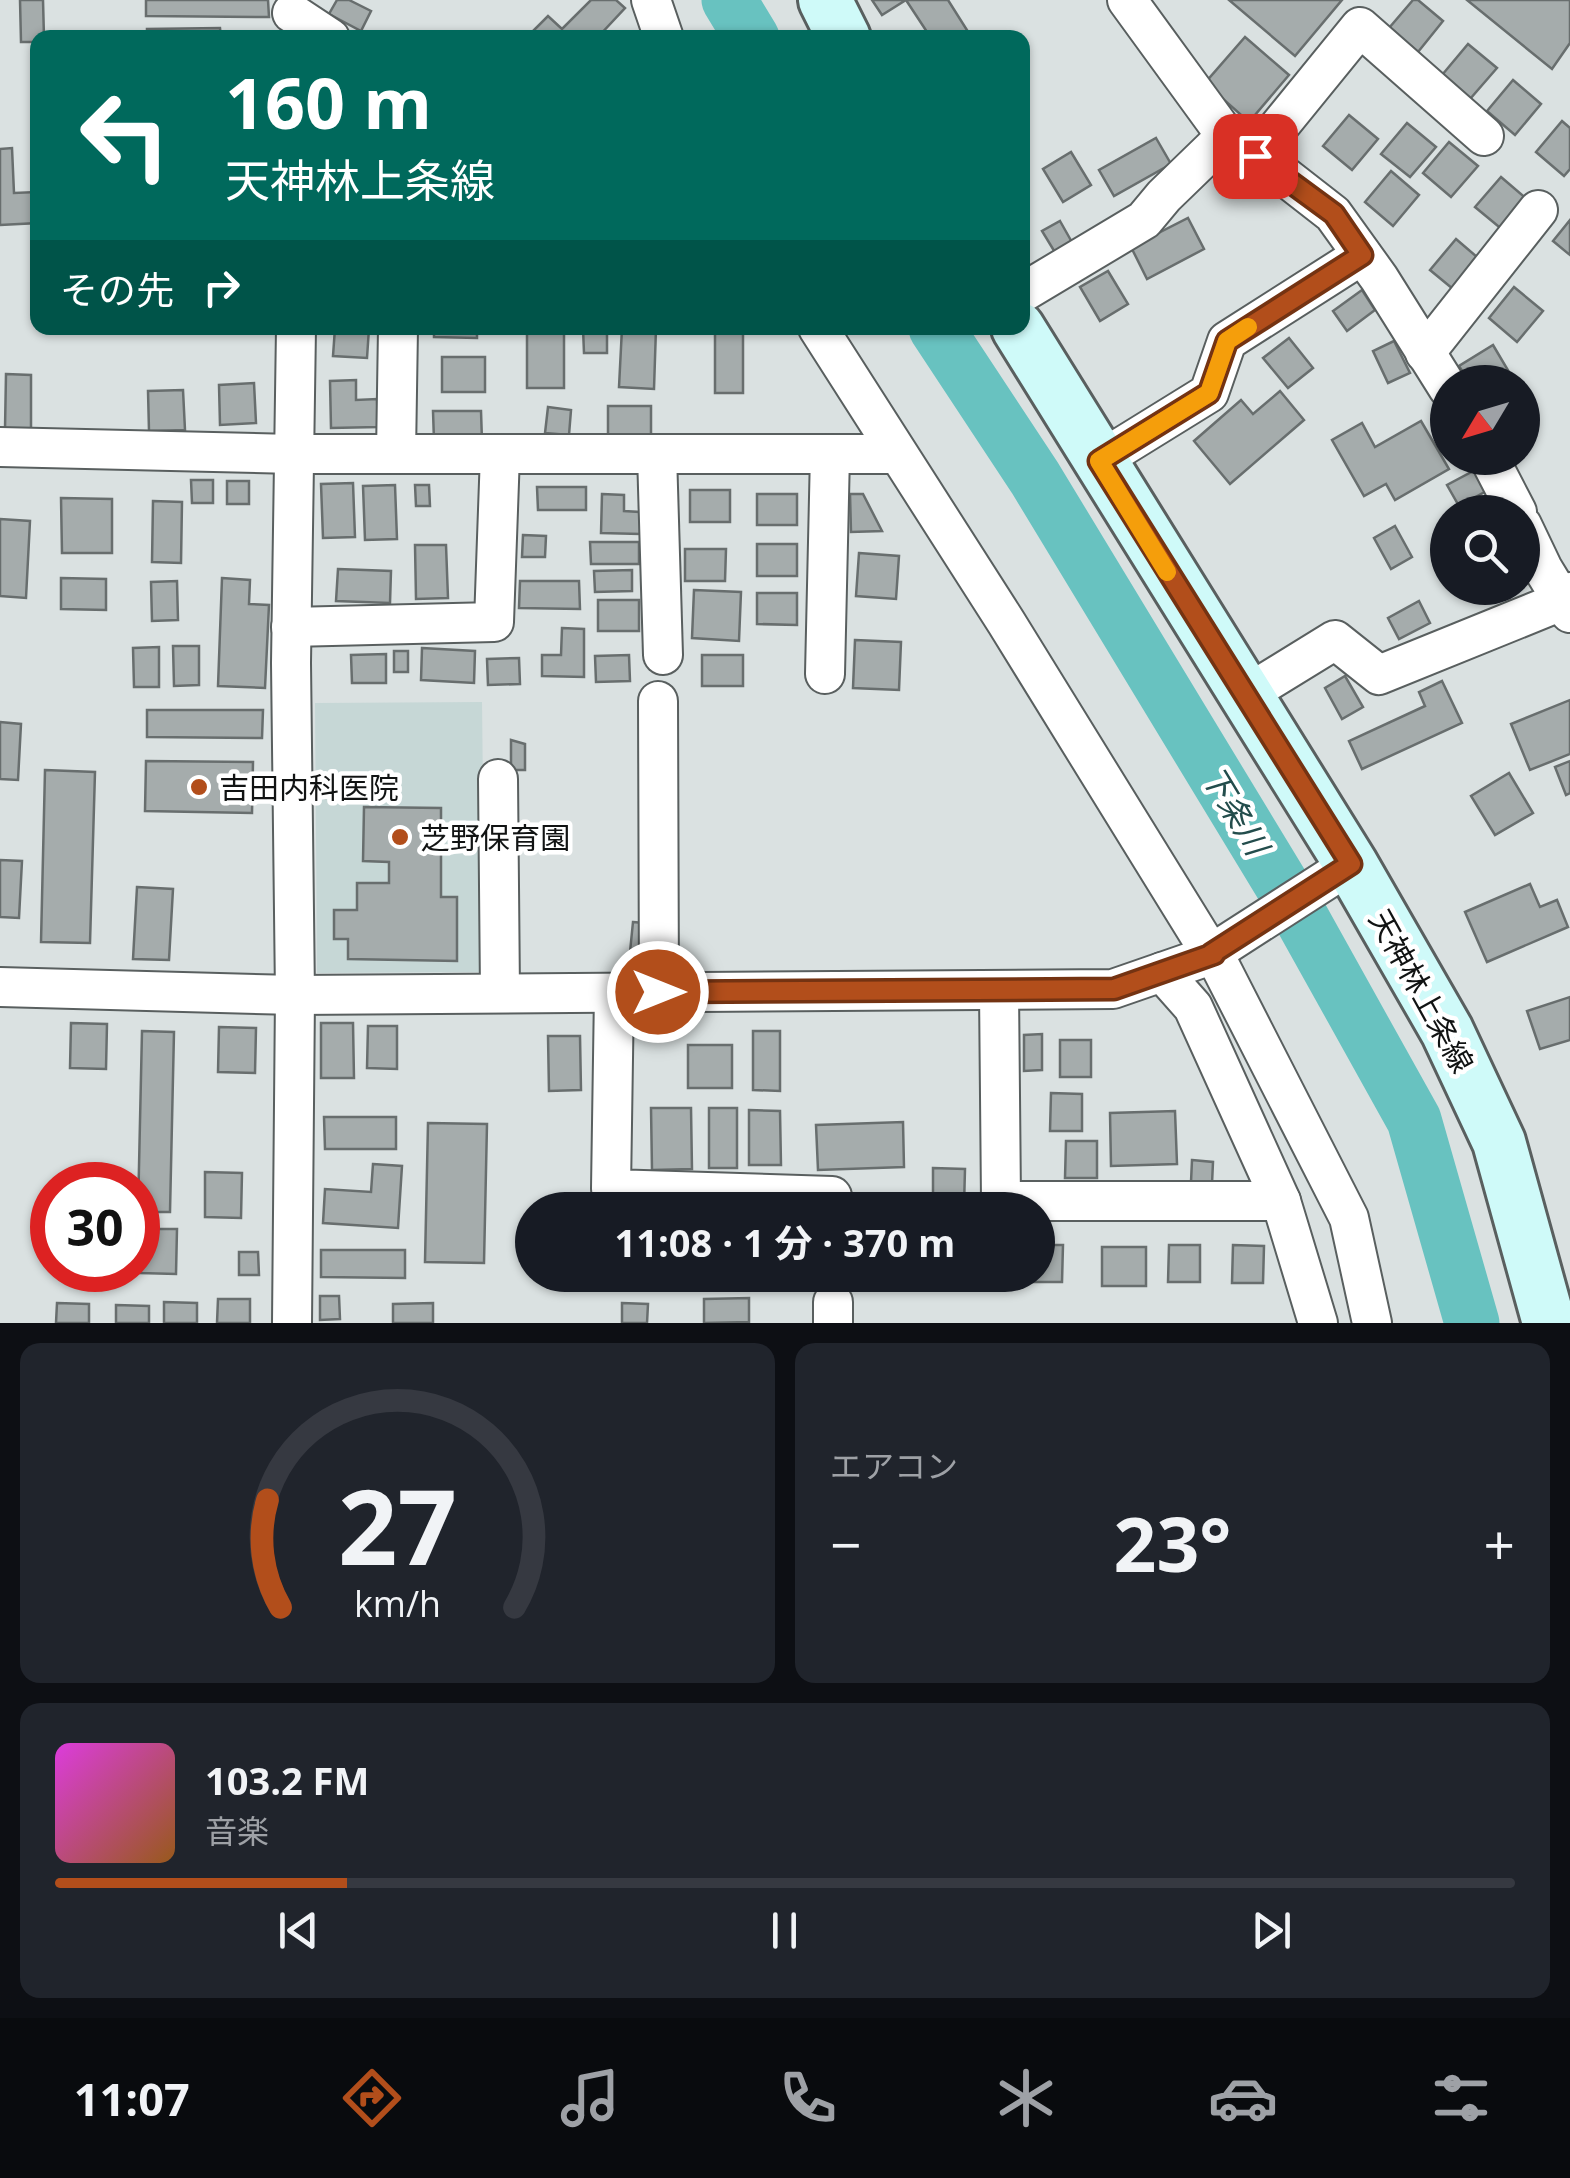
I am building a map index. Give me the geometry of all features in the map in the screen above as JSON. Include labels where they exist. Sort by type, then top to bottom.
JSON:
[{"type":"main road","points":[[825,0],[840,30]]},
{"type":"main road","name":"天神林上条線","points":[[1022,335],[1351,864],[1448,1031],[1499,1142],[1550,1323]]},
{"type":"street","points":[[651,0],[661,30]]},
{"type":"street","points":[[1126,0],[1240,146],[1334,214],[1433,365]]},
{"type":"street","points":[[292,17],[316,30]]},
{"type":"street","points":[[1030,288],[1144,220],[1164,196],[1240,146],[1360,28],[1484,136]]},
{"type":"street","points":[[1425,353],[1538,210]]},
{"type":"street","points":[[1099,461],[1209,393],[1227,341],[1362,255]]},
{"type":"street","points":[[292,1323],[295,995],[291,627],[296,335]]},
{"type":"street","points":[[396,454],[398,335]]},
{"type":"street","points":[[822,335],[1215,952],[1349,1218],[1372,1323]]},
{"type":"street","points":[[0,447],[294,454],[896,454]]},
{"type":"street","points":[[291,627],[494,622],[500,454]]},
{"type":"street","points":[[657,454],[663,655]]},
{"type":"street","points":[[825,674],[830,454]]},
{"type":"street","points":[[1244,696],[1335,640],[1378,675],[1568,602],[1540,565]]},
{"type":"street","points":[[658,701],[658,992]]},
{"type":"street","points":[[498,779],[500,994]]},
{"type":"street","points":[[0,988],[295,995],[1114,989],[1215,952],[1351,864]]},
{"type":"street","points":[[1162,972],[1193,1007],[1280,1201],[1318,1323]]},
{"type":"street","points":[[999,990],[1001,1201],[1280,1201]]},
{"type":"street","points":[[614,993],[610,1189],[705,1192]]},
{"type":"shaded area","name":"芝野保育園","points":[[482,702],[485,972],[317,973],[315,703]]},
{"type":"building","points":[[20,0],[43,0],[44,30],[30,30],[30,42],[21,42]]},
{"type":"building","points":[[146,0],[268,0],[269,17],[146,16]]},
{"type":"building","points":[[337,0],[349,0],[371,11],[362,30],[329,14]]},
{"type":"building","points":[[591,0],[616,0],[625,8],[604,30],[534,30],[548,16],[562,29]]},
{"type":"building","points":[[872,0],[906,0],[882,15]]},
{"type":"building","points":[[906,0],[948,0],[967,30],[926,30]]},
{"type":"building","points":[[1229,0],[1342,0],[1295,56]]},
{"type":"building","points":[[1413,0],[1443,21],[1418,52],[1389,28]]},
{"type":"building","points":[[1467,0],[1570,0],[1570,43],[1552,69]]},
{"type":"building","points":[[220,28],[220,30],[147,30]]},
{"type":"building","points":[[1245,37],[1289,75],[1249,122],[1205,83]]},
{"type":"building","points":[[1468,44],[1497,68],[1470,99],[1442,75]]},
{"type":"building","points":[[1513,80],[1541,104],[1515,135],[1487,111]]},
{"type":"building","points":[[1349,115],[1378,139],[1352,170],[1323,146]]},
{"type":"building","points":[[1562,121],[1570,128],[1570,169],[1564,176],[1536,152]]},
{"type":"building","points":[[1407,123],[1436,147],[1410,177],[1381,154]]},
{"type":"building","points":[[1156,138],[1171,164],[1114,196],[1099,170]]},
{"type":"building","points":[[1449,142],[1478,166],[1451,197],[1423,173]]},
{"type":"building","points":[[12,148],[14,193],[30,192],[30,223],[0,225],[0,149]]},
{"type":"building","points":[[1071,152],[1091,185],[1063,202],[1043,169]]},
{"type":"building","points":[[1391,171],[1419,195],[1393,226],[1365,202]]},
{"type":"building","points":[[1501,177],[1529,201],[1504,231],[1475,207]]},
{"type":"building","points":[[1188,218],[1204,249],[1147,279],[1131,247]]},
{"type":"building","points":[[1570,220],[1570,255],[1553,241]]},
{"type":"building","points":[[1060,221],[1073,244],[1056,254],[1042,231]]},
{"type":"building","points":[[1456,239],[1484,263],[1459,294],[1430,270]]},
{"type":"building","points":[[1108,271],[1128,304],[1100,321],[1080,287]]},
{"type":"building","points":[[1514,287],[1543,311],[1517,342],[1489,318]]},
{"type":"building","points":[[1362,290],[1375,310],[1347,331],[1333,311]]},
{"type":"building","points":[[334,335],[369,335],[367,358],[333,356]]},
{"type":"building","points":[[434,335],[477,335],[477,338]]},
{"type":"building","points":[[527,335],[564,335],[564,388],[527,388]]},
{"type":"building","points":[[583,335],[607,335],[607,353],[584,353]]},
{"type":"building","points":[[622,335],[656,335],[654,389],[619,387]]},
{"type":"building","points":[[715,335],[743,335],[743,393],[715,393]]},
{"type":"building","points":[[1289,338],[1313,368],[1288,388],[1263,358]]},
{"type":"building","points":[[1394,341],[1410,373],[1388,383],[1373,351]]},
{"type":"building","points":[[1493,345],[1505,365],[1461,365]]},
{"type":"building","points":[[442,357],[485,357],[485,392],[442,392]]},
{"type":"building","points":[[6,374],[31,375],[31,430],[5,429]]},
{"type":"building","points":[[356,380],[356,400],[377,399],[378,427],[331,428],[330,381]]},
{"type":"building","points":[[254,383],[256,423],[220,425],[219,385]]},
{"type":"building","points":[[183,390],[185,430],[149,431],[148,391]]},
{"type":"building","points":[[1280,391],[1304,420],[1230,484],[1194,441],[1241,400],[1253,414]]},
{"type":"building","points":[[608,406],[651,406],[651,442],[608,441]]},
{"type":"building","points":[[548,407],[571,410],[569,435],[545,433]]},
{"type":"building","points":[[433,411],[481,411],[482,441],[434,441]]},
{"type":"building","points":[[1421,421],[1430,436],[1430,475],[1439,475],[1395,500],[1386,484],[1364,496],[1332,440],[1362,423],[1375,447]]},
{"type":"building","points":[[1466,475],[1483,475],[1490,489],[1479,495],[1453,495],[1447,485]]},
{"type":"building","points":[[191,480],[213,480],[213,503],[192,503]]},
{"type":"building","points":[[227,481],[249,481],[249,504],[227,504]]},
{"type":"building","points":[[353,483],[355,537],[323,538],[321,484]]},
{"type":"building","points":[[395,485],[397,539],[365,540],[363,486]]},
{"type":"building","points":[[415,485],[429,485],[430,506],[416,506]]},
{"type":"building","points":[[537,487],[586,487],[586,510],[538,510]]},
{"type":"building","points":[[690,490],[730,490],[730,522],[690,522]]},
{"type":"building","points":[[602,494],[624,495],[624,511],[640,512],[640,534],[601,533]]},
{"type":"building","points":[[757,494],[797,494],[797,525],[757,525]]},
{"type":"building","points":[[850,494],[863,494],[882,531],[851,532]]},
{"type":"building","points":[[61,498],[112,499],[112,553],[62,553]]},
{"type":"building","points":[[153,501],[182,502],[181,563],[152,562]]},
{"type":"building","points":[[0,519],[30,521],[26,598],[0,596]]},
{"type":"building","points":[[1395,526],[1412,557],[1391,569],[1374,538]]},
{"type":"building","points":[[523,535],[546,536],[545,557],[522,557]]},
{"type":"building","points":[[590,542],[639,542],[639,564],[591,564]]},
{"type":"building","points":[[757,544],[797,544],[797,576],[757,576]]},
{"type":"building","points":[[415,545],[446,545],[448,598],[416,599]]},
{"type":"building","points":[[685,549],[726,549],[725,581],[685,581]]},
{"type":"building","points":[[859,553],[899,556],[896,599],[856,596]]},
{"type":"building","points":[[338,569],[391,571],[390,603],[336,601]]},
{"type":"building","points":[[632,570],[632,591],[595,592],[594,571]]},
{"type":"building","points":[[61,578],[106,579],[106,610],[61,609]]},
{"type":"building","points":[[222,578],[250,580],[249,604],[269,605],[265,688],[218,686]]},
{"type":"building","points":[[177,581],[178,620],[152,621],[151,582]]},
{"type":"building","points":[[520,581],[579,581],[580,609],[519,608]]},
{"type":"building","points":[[694,590],[741,592],[739,641],[692,638]]},
{"type":"building","points":[[757,593],[797,593],[797,625],[757,624]]},
{"type":"building","points":[[598,600],[639,600],[639,631],[598,631]]},
{"type":"building","points":[[1419,601],[1430,623],[1399,639],[1388,618]]},
{"type":"building","points":[[562,628],[584,629],[584,677],[542,676],[542,655],[561,655]]},
{"type":"building","points":[[855,640],[901,642],[899,690],[853,688]]},
{"type":"building","points":[[173,646],[199,646],[199,685],[174,686]]},
{"type":"building","points":[[159,647],[159,687],[134,687],[133,648]]},
{"type":"building","points":[[422,648],[475,651],[474,683],[421,680]]},
{"type":"building","points":[[394,651],[408,651],[408,672],[394,672]]},
{"type":"building","points":[[386,654],[386,683],[352,683],[351,655]]},
{"type":"building","points":[[629,655],[630,681],[596,682],[595,656]]},
{"type":"building","points":[[702,655],[743,655],[743,686],[702,686]]},
{"type":"building","points":[[519,658],[520,684],[488,685],[487,659]]},
{"type":"building","points":[[1345,676],[1363,707],[1342,719],[1325,688]]},
{"type":"building","points":[[1442,681],[1462,723],[1362,769],[1349,741],[1425,706],[1419,692]]},
{"type":"building","points":[[1570,700],[1570,754],[1530,770],[1511,724]]},
{"type":"building","points":[[147,710],[263,710],[262,738],[147,737]]},
{"type":"building","points":[[0,722],[21,724],[18,780],[0,779]]},
{"type":"building","points":[[511,740],[525,744],[525,770],[511,770]]},
{"type":"building","name":"吉田内科医院","points":[[146,761],[253,762],[252,813],[145,811]]},
{"type":"building","points":[[1570,761],[1570,793],[1566,795],[1555,767]]},
{"type":"building","points":[[45,770],[95,772],[90,943],[41,942]]},
{"type":"building","points":[[1509,773],[1533,813],[1495,835],[1471,796]]},
{"type":"building","points":[[364,807],[441,808],[441,897],[457,897],[457,961],[348,959],[348,939],[334,939],[334,910],[357,910],[357,883],[389,883],[389,862],[363,861]]},
{"type":"building","points":[[0,860],[22,861],[19,918],[0,917]]},
{"type":"building","points":[[1530,884],[1540,907],[1557,900],[1568,927],[1487,962],[1465,912]]},
{"type":"building","points":[[137,887],[173,889],[169,960],[133,959]]},
{"type":"building","points":[[633,922],[655,924],[652,954],[630,952]]},
{"type":"building","points":[[1570,997],[1570,1040],[1540,1049],[1527,1011]]},
{"type":"building","points":[[71,1023],[107,1024],[106,1069],[70,1068]]},
{"type":"building","points":[[321,1023],[353,1023],[354,1078],[321,1078]]},
{"type":"building","points":[[368,1026],[397,1026],[397,1069],[367,1068]]},
{"type":"building","points":[[219,1027],[256,1028],[255,1073],[218,1072]]},
{"type":"building","points":[[142,1031],[174,1032],[170,1212],[160,1212],[160,1162],[139,1162]]},
{"type":"building","points":[[753,1031],[780,1031],[780,1091],[753,1090]]},
{"type":"building","points":[[1042,1034],[1042,1070],[1024,1071],[1024,1035]]},
{"type":"building","points":[[548,1036],[580,1036],[581,1090],[549,1091]]},
{"type":"building","points":[[1060,1040],[1091,1040],[1091,1077],[1060,1077]]},
{"type":"building","points":[[688,1045],[732,1045],[732,1088],[688,1088]]},
{"type":"building","points":[[1051,1093],[1082,1094],[1082,1131],[1050,1131]]},
{"type":"building","points":[[651,1108],[691,1108],[692,1169],[652,1170]]},
{"type":"building","points":[[709,1108],[737,1108],[737,1168],[709,1168]]},
{"type":"building","points":[[749,1110],[780,1111],[781,1165],[749,1165]]},
{"type":"building","points":[[1175,1111],[1177,1164],[1111,1166],[1110,1113]]},
{"type":"building","points":[[324,1117],[396,1117],[396,1149],[325,1149]]},
{"type":"building","points":[[903,1122],[904,1167],[818,1170],[816,1125]]},
{"type":"building","points":[[428,1123],[487,1124],[484,1263],[425,1262]]},
{"type":"building","points":[[1066,1141],[1097,1141],[1097,1178],[1065,1178]]},
{"type":"building","points":[[1192,1160],[1213,1162],[1212,1184],[1191,1182]]},
{"type":"building","points":[[373,1164],[402,1166],[398,1228],[323,1223],[325,1189],[371,1192]]},
{"type":"building","points":[[933,1168],[965,1169],[964,1192],[933,1192]]},
{"type":"building","points":[[205,1172],[242,1173],[241,1218],[205,1217]]},
{"type":"building","points":[[160,1229],[177,1229],[176,1274],[160,1274]]},
{"type":"building","points":[[1055,1245],[1063,1245],[1062,1282],[1055,1282]]},
{"type":"building","points":[[1169,1245],[1200,1245],[1200,1282],[1168,1282]]},
{"type":"building","points":[[1233,1245],[1264,1246],[1263,1283],[1232,1283]]},
{"type":"building","points":[[1102,1247],[1146,1247],[1146,1286],[1102,1286]]},
{"type":"building","points":[[321,1250],[405,1250],[405,1278],[321,1277]]},
{"type":"building","points":[[239,1252],[258,1252],[259,1275],[239,1275]]},
{"type":"building","points":[[320,1296],[339,1296],[340,1319],[320,1320]]},
{"type":"building","points":[[749,1298],[749,1322],[704,1323],[704,1299]]},
{"type":"building","points":[[218,1299],[250,1299],[250,1323],[217,1323]]},
{"type":"building","points":[[164,1302],[197,1303],[197,1323],[164,1323]]},
{"type":"building","points":[[57,1303],[89,1304],[89,1323],[56,1323]]},
{"type":"building","points":[[433,1303],[433,1323],[393,1323],[393,1304]]},
{"type":"building","points":[[622,1303],[648,1304],[647,1323],[622,1323]]},
{"type":"building","points":[[116,1305],[149,1306],[149,1323],[116,1323]]},
{"type":"waterway","name":"下条川","points":[[729,0],[747,30]]},
{"type":"waterway","name":"下条川","points":[[941,335],[1035,478],[1297,910],[1414,1120],[1472,1323]]},
{"type":"slow traffic","points":[[1167,572],[1099,461],[1209,393],[1227,341],[1248,327]]},
{"type":"place","name":"吉田内科医院","points":[[199,787]]},
{"type":"place","name":"芝野保育園","points":[[400,837]]},
{"type":"route","points":[[658,992],[1114,989],[1214,954],[1351,864],[1099,461],[1209,393],[1227,341],[1362,255],[1334,214],[1255,156]]}]
